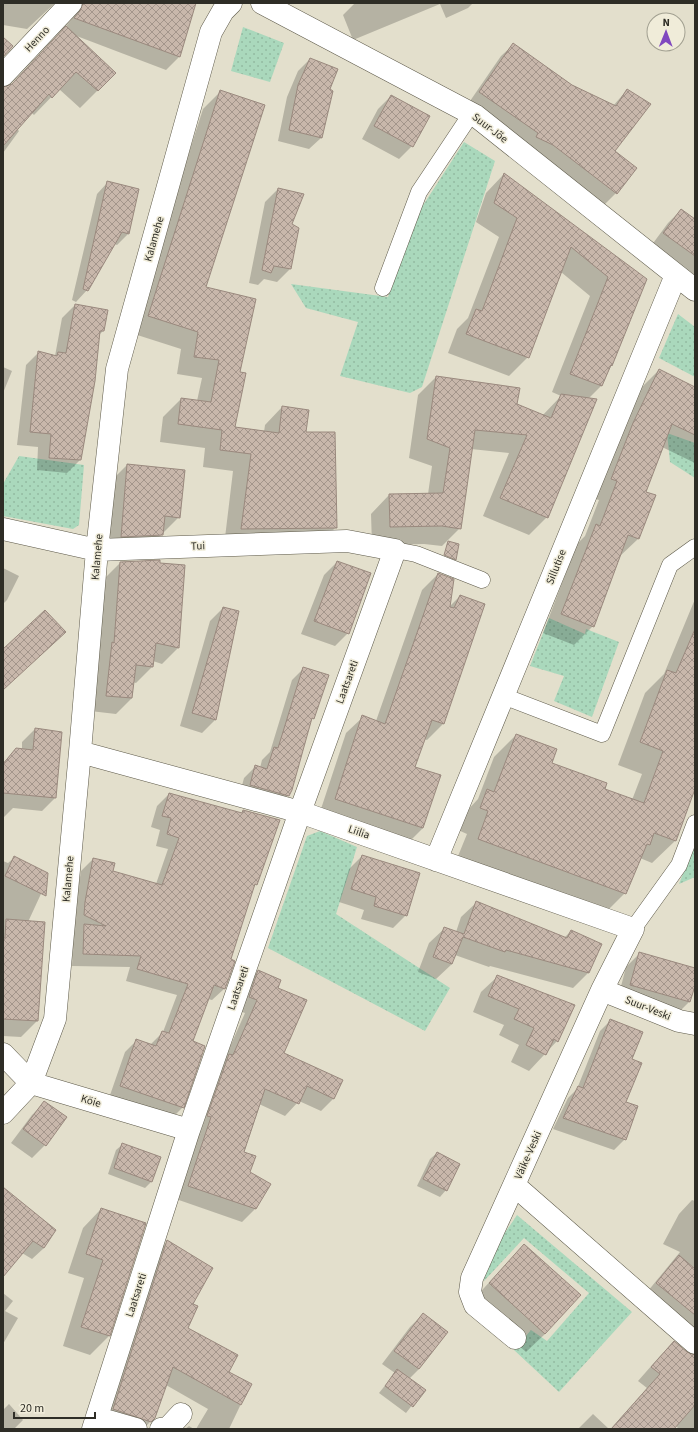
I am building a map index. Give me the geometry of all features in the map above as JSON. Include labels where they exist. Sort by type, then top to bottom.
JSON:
[{"type":"street","name":"Henno","points":[[3,75],[71,3]]},
{"type":"street","name":"Kalamehe","points":[[3,1113],[32,1083],[55,1019],[97,550],[117,369],[211,32],[223,11],[231,3]]},
{"type":"street","name":"Suur-Jõe","points":[[262,3],[471,114],[695,290]]},
{"type":"street","name":"Sillutise","points":[[436,860],[676,275]]},
{"type":"street","name":"Tui","points":[[3,529],[97,550],[347,541],[395,550]]},
{"type":"street","name":"Laatsareti","points":[[96,1423],[189,1130],[300,812],[395,550]]},
{"type":"street","name":"Liilia","points":[[80,752],[300,812],[632,929]]},
{"type":"street","name":"Väike-Veski","points":[[632,929],[602,990],[514,1185],[695,1343]]},
{"type":"street","name":"Suur-Veski","points":[[602,990],[679,1021],[695,1024]]},
{"type":"street","name":"Köie","points":[[3,1054],[32,1083],[189,1130]]},
{"type":"street","points":[[514,1185],[472,1278],[470,1292],[475,1305],[514,1338]]},
{"type":"street","points":[[161,1429],[168,1428],[181,1414]]},
{"type":"street","points":[[96,1423],[136,1429]]},
{"type":"lane","points":[[383,288],[419,192],[471,114]]},
{"type":"lane","points":[[503,696],[602,734],[670,565],[695,547]]},
{"type":"lane","points":[[395,550],[416,554],[482,580]]},
{"type":"lane","points":[[632,929],[679,865],[695,824]]},
{"type":"green space","points":[[243,27],[284,43],[270,82],[231,71]]},
{"type":"green space","points":[[464,142],[495,161],[422,387],[410,393],[340,376],[358,322],[306,308],[291,284],[388,297],[420,210]]},
{"type":"green space","points":[[678,314],[695,327],[695,377],[659,358]]},
{"type":"green space","points":[[667,433],[695,443],[695,478],[670,462]]},
{"type":"green space","points":[[19,456],[84,465],[79,525],[73,529],[3,516],[3,484]]},
{"type":"green space","points":[[549,618],[585,634],[586,629],[619,642],[592,717],[554,701],[564,676],[530,666]]},
{"type":"green space","points":[[320,831],[357,847],[336,914],[450,988],[425,1031],[268,948],[307,836]]},
{"type":"green space","points":[[695,843],[695,877],[679,884]]},
{"type":"green space","points":[[517,1215],[632,1312],[559,1392],[514,1350],[531,1330],[547,1341],[589,1293],[524,1238],[484,1281],[487,1263],[491,1255]]},
{"type":"building","points":[[83,3],[196,3],[180,57],[74,18],[80,11]]},
{"type":"building","points":[[66,26],[116,73],[98,91],[76,72],[52,98],[49,94],[3,146],[3,87],[12,84]]},
{"type":"building","points":[[3,37],[13,46],[3,57]]},
{"type":"building","points":[[513,43],[572,85],[616,106],[627,89],[651,104],[615,151],[637,168],[617,194],[553,145],[536,137],[538,133],[479,92]]},
{"type":"building","points":[[310,58],[338,69],[330,89],[333,91],[322,138],[289,130],[298,85]]},
{"type":"building","points":[[220,90],[265,105],[206,287],[256,299],[240,372],[246,373],[235,427],[279,433],[282,406],[309,410],[306,432],[335,432],[337,528],[241,529],[251,454],[220,450],[222,430],[178,424],[181,398],[211,402],[219,360],[194,357],[198,332],[148,316]]},
{"type":"building","points":[[391,95],[430,116],[413,147],[374,126]]},
{"type":"building","points":[[504,173],[647,279],[612,366],[611,365],[602,386],[570,374],[608,277],[571,247],[529,358],[466,334],[476,309],[482,311],[517,218],[494,203]]},
{"type":"building","points":[[107,181],[139,189],[129,234],[122,232],[88,291],[83,289]]},
{"type":"building","points":[[278,188],[304,194],[292,224],[299,228],[291,269],[274,266],[271,273],[262,270]]},
{"type":"building","points":[[681,209],[695,219],[695,256],[663,233]]},
{"type":"building","points":[[75,304],[108,310],[104,331],[100,331],[95,381],[81,460],[49,458],[51,434],[30,432],[38,351],[57,356],[58,352],[66,353]]},
{"type":"building","points":[[659,369],[695,387],[695,435],[672,424],[646,492],[656,495],[639,539],[628,535],[594,627],[561,614],[596,524],[600,526],[617,481],[611,479],[633,423]]},
{"type":"building","points":[[436,376],[520,388],[517,404],[551,418],[561,394],[597,399],[548,518],[500,498],[527,435],[475,430],[461,529],[442,526],[390,527],[389,494],[443,493],[450,448],[427,439]]},
{"type":"building","points":[[127,464],[185,470],[180,518],[165,516],[163,535],[121,537]]},
{"type":"building","points":[[448,541],[459,544],[456,560],[444,555]]},
{"type":"building","points":[[160,560],[160,563],[185,565],[179,648],[156,643],[153,667],[136,665],[132,698],[106,696],[112,642],[114,643],[120,562]]},
{"type":"building","points":[[337,561],[371,573],[349,634],[314,621]]},
{"type":"building","points":[[438,573],[454,579],[450,607],[454,608],[460,595],[485,604],[444,724],[432,720],[415,767],[441,775],[423,828],[335,799],[362,715],[385,724]]},
{"type":"building","points":[[223,607],[239,611],[216,720],[192,713]]},
{"type":"building","points":[[45,610],[66,632],[3,690],[3,649]]},
{"type":"building","points":[[695,629],[695,789],[676,841],[654,833],[650,845],[647,844],[626,894],[478,839],[488,811],[480,808],[487,789],[494,792],[516,734],[557,749],[552,763],[607,783],[605,789],[644,803],[663,751],[640,742],[667,670],[676,673]]},
{"type":"building","points":[[303,667],[329,675],[314,719],[312,718],[289,796],[250,785],[255,765],[267,769],[274,747],[278,748]]},
{"type":"building","points":[[35,728],[62,732],[56,798],[3,793],[3,764],[16,748],[33,750]]},
{"type":"building","points":[[169,793],[242,813],[243,810],[280,820],[257,885],[255,884],[231,959],[235,961],[225,989],[214,985],[193,1041],[205,1046],[184,1108],[120,1086],[136,1039],[156,1046],[162,1031],[169,1033],[188,984],[137,969],[141,956],[83,954],[84,924],[106,926],[84,915],[93,858],[115,863],[113,871],[162,885],[179,838],[167,834],[171,818],[162,816]]},
{"type":"building","points":[[362,855],[420,873],[407,916],[374,906],[376,897],[351,889]]},
{"type":"building","points":[[14,856],[48,873],[46,896],[5,876]]},
{"type":"building","points":[[476,901],[567,938],[571,930],[602,944],[589,973],[506,950],[505,952],[463,937],[452,964],[433,957],[444,927],[464,934]]},
{"type":"building","points":[[6,919],[45,922],[38,1021],[3,1019],[3,938],[5,938]]},
{"type":"building","points":[[639,952],[695,968],[695,986],[690,1002],[630,985]]},
{"type":"building","points":[[258,970],[281,980],[278,988],[307,1000],[284,1053],[343,1080],[334,1099],[307,1086],[299,1104],[265,1089],[244,1152],[256,1156],[250,1172],[271,1184],[256,1209],[188,1186],[211,1117],[207,1116],[229,1054],[233,1055],[257,1000],[249,997]]},
{"type":"building","points":[[497,975],[575,1005],[558,1042],[554,1039],[546,1055],[526,1045],[534,1028],[514,1019],[519,1009],[488,996]]},
{"type":"building","points":[[610,1019],[643,1032],[632,1059],[642,1063],[626,1102],[638,1106],[626,1140],[563,1118],[578,1086],[583,1088]]},
{"type":"building","points":[[44,1101],[67,1117],[46,1146],[23,1129]]},
{"type":"building","points":[[122,1143],[161,1157],[152,1182],[114,1168]]},
{"type":"building","points":[[437,1152],[460,1164],[447,1191],[423,1179]]},
{"type":"building","points":[[3,1187],[56,1230],[44,1248],[33,1241],[3,1277]]},
{"type":"building","points":[[101,1208],[146,1223],[110,1336],[81,1327],[103,1260],[86,1254]]},
{"type":"building","points":[[167,1240],[213,1268],[193,1304],[198,1306],[188,1328],[238,1355],[229,1372],[252,1384],[241,1405],[173,1367],[155,1418],[151,1422],[113,1409]]},
{"type":"building","points":[[524,1244],[581,1295],[545,1334],[489,1283]]},
{"type":"building","points":[[679,1255],[695,1269],[695,1315],[656,1283]]},
{"type":"building","points":[[423,1313],[448,1332],[419,1369],[394,1351]]},
{"type":"building","points":[[674,1341],[687,1352],[695,1355],[695,1405],[674,1429],[611,1429],[660,1374],[651,1367]]},
{"type":"building","points":[[397,1369],[426,1390],[413,1407],[385,1386]]}]
